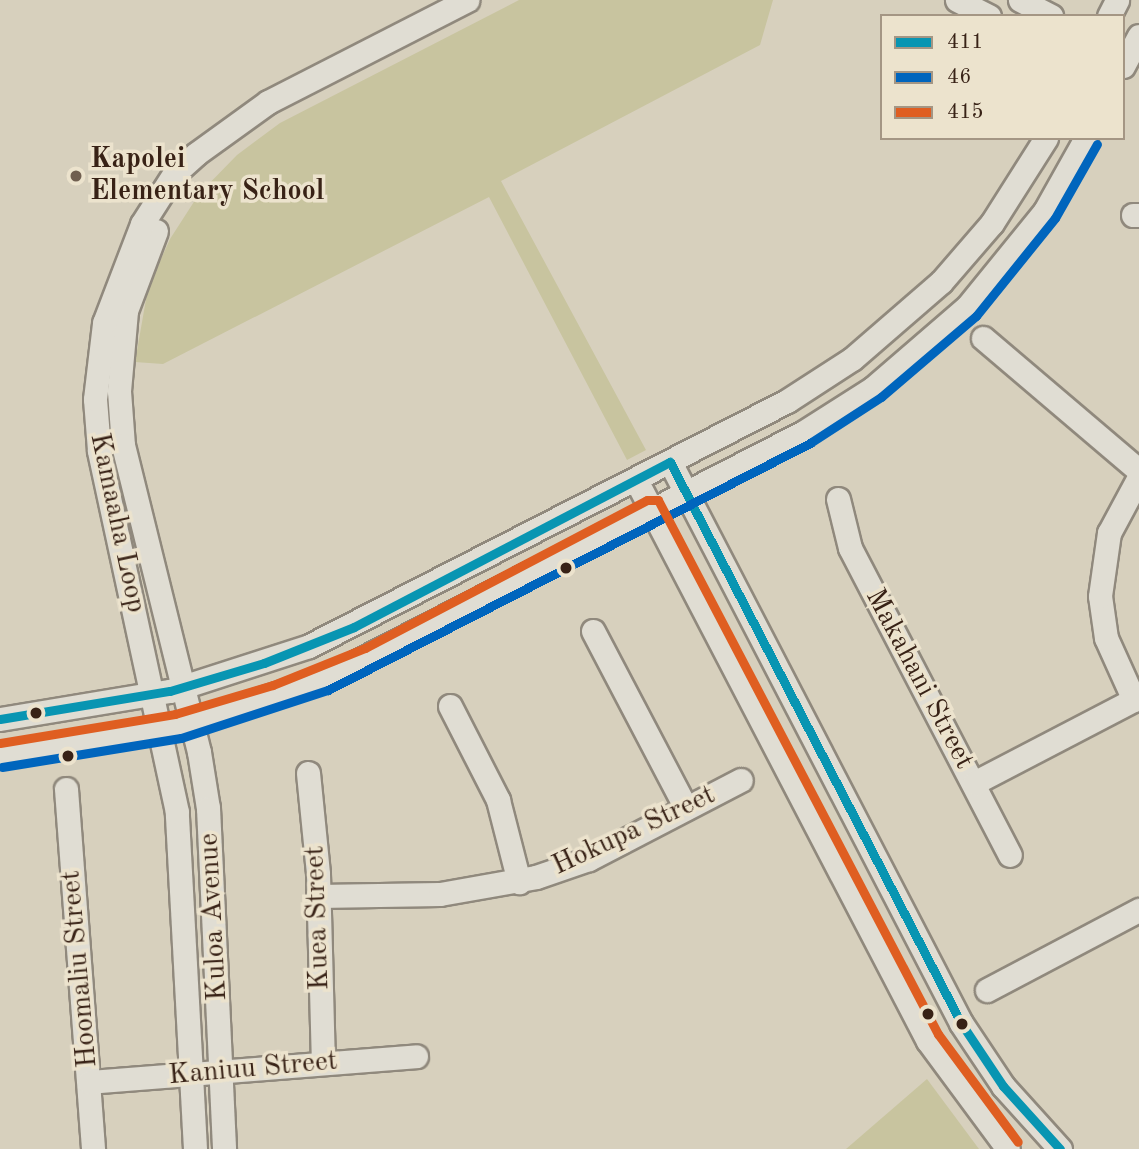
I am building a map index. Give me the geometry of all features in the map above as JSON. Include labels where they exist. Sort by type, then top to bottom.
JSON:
[{"type":"street","name":"Kamaaha Loop","points":[[156,694],[99,450],[99,348],[110,298],[142,224],[174,174],[268,103],[467,0]]},
{"type":"street","points":[[957,0],[985,14]]},
{"type":"street","points":[[1020,0],[1047,14]]},
{"type":"street","points":[[1125,63],[1139,36]]},
{"type":"street","name":"Kamaaha Loop","points":[[182,688],[124,445],[119,364],[126,311],[143,257],[170,207],[221,137]]},
{"type":"street","points":[[0,719],[182,688],[264,663],[354,626],[820,381],[912,310],[992,223],[1045,140]]},
{"type":"street","points":[[0,755],[191,723],[277,697],[370,659],[839,411],[937,336],[1020,244],[1085,140]]},
{"type":"street","points":[[983,338],[1139,471]]},
{"type":"street","points":[[670,462],[961,1023],[1003,1086],[1060,1149]]},
{"type":"street","points":[[974,783],[1136,698],[1106,638],[1100,596],[1110,533],[1139,478]]},
{"type":"street","points":[[636,480],[928,1041],[1008,1149]]},
{"type":"street","name":"Makahani Street","points":[[838,499],[850,548],[1010,855]]},
{"type":"street","points":[[593,632],[686,808]]},
{"type":"street","name":"Kuloa Avenue","points":[[182,688],[191,723],[211,836],[224,1149]]},
{"type":"street","name":"Kuloa Avenue","points":[[156,694],[180,839],[195,1149]]},
{"type":"street","points":[[450,706],[498,800],[519,882]]},
{"type":"street","name":"Kuea Street","points":[[308,773],[318,896],[323,1063]]},
{"type":"street","name":"Hokupa Street","points":[[318,896],[440,894],[519,882],[589,859],[741,780]]},
{"type":"street","name":"Hoomaliu Street","points":[[66,789],[93,1149]]},
{"type":"street","points":[[987,990],[1139,911]]},
{"type":"street","name":"Kaniuu Street","points":[[89,1082],[416,1056]]},
{"type":"shaded area","points":[[519,0],[773,0],[760,45],[501,181],[646,450],[627,460],[489,197],[163,364],[135,362],[148,288],[170,239],[199,194],[237,155],[280,123]]},
{"type":"shaded area","points":[[927,1079],[979,1149],[846,1149]]},
{"type":"transit line","name":"46","points":[[2,767],[181,738],[328,690],[810,443],[881,397],[976,316],[1055,218],[1097,144]]},
{"type":"transit line","name":"411","points":[[0,719],[170,691],[264,663],[354,627],[670,462],[961,1023],[1003,1086],[1060,1149]]},
{"type":"transit line","name":"415","points":[[0,743],[175,714],[273,685],[365,648],[647,500],[658,500],[938,1034],[1018,1142]]},
{"type":"place","name":"Kapolei Elementary School","points":[[76,176]]}]
